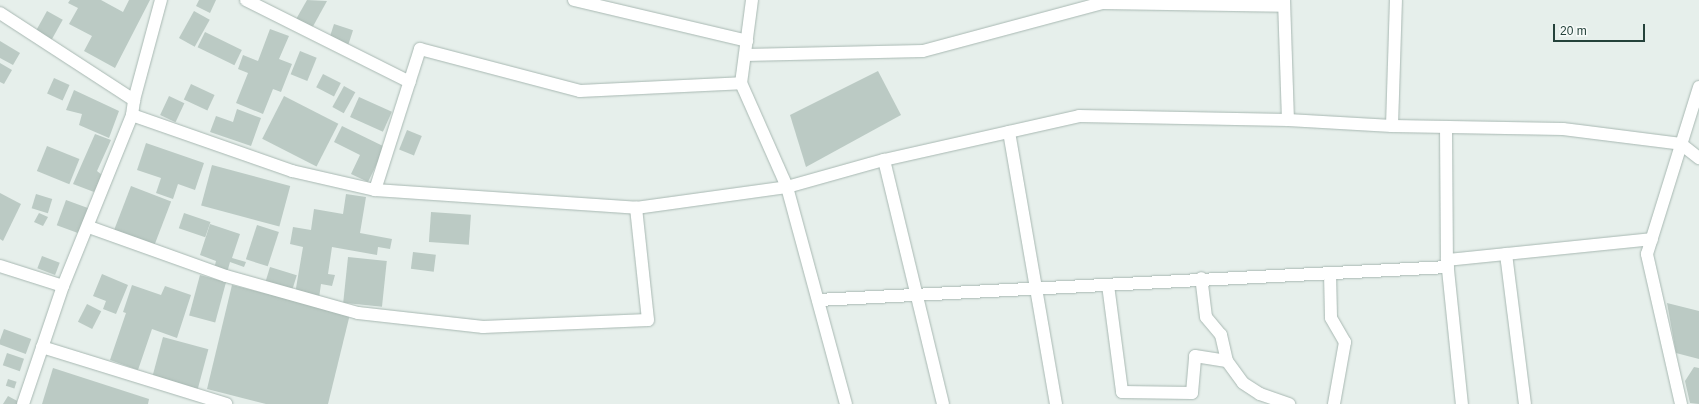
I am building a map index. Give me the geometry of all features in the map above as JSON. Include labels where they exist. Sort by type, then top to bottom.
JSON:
[{"type":"street","points":[[23,404],[63,286],[89,227],[132,116],[134,100],[161,0]]},
{"type":"street","points":[[246,0],[410,82]]},
{"type":"street","points":[[574,0],[746,41]]},
{"type":"street","points":[[752,0],[741,84],[787,187],[846,404]]},
{"type":"street","points":[[1205,0],[1222,5]]},
{"type":"street","points":[[1392,126],[1396,0]]},
{"type":"street","points":[[745,55],[923,51],[1102,3],[1222,5],[1284,3],[1288,120]]},
{"type":"street","points":[[0,13],[134,100]]},
{"type":"street","points":[[375,190],[420,49],[580,91],[741,84]]},
{"type":"street","points":[[1681,404],[1647,254],[1699,88]]},
{"type":"street","points":[[132,116],[292,171],[375,190],[636,208],[787,187],[884,160],[1079,116],[1288,120],[1392,126],[1563,129],[1681,144],[1699,158]]},
{"type":"street","points":[[1446,127],[1448,264],[1462,404]]},
{"type":"street","points":[[1009,132],[1056,404]]},
{"type":"street","points":[[884,160],[944,404]]},
{"type":"street","points":[[89,227],[226,276],[358,313],[483,327],[648,320],[636,208]]},
{"type":"street","points":[[818,300],[917,296],[1201,278],[1330,273],[1448,264],[1506,254],[1652,239]]},
{"type":"street","points":[[1506,254],[1525,404]]},
{"type":"street","points":[[0,266],[63,286]]},
{"type":"street","points":[[1330,273],[1332,318],[1344,342],[1334,404]]},
{"type":"street","points":[[1201,278],[1206,317],[1220,335],[1227,361],[1243,383],[1260,394],[1289,404]]},
{"type":"street","points":[[1108,285],[1122,392],[1192,394],[1195,356],[1227,361]]},
{"type":"street","points":[[42,347],[226,404]]},
{"type":"building","points":[[70,0],[101,0],[123,12],[129,0],[150,0],[115,68],[84,51],[92,36],[69,24],[78,8],[68,3]]},
{"type":"building","points":[[199,0],[216,0],[210,13],[196,6]]},
{"type":"building","points":[[307,0],[327,1],[311,30],[295,21]]},
{"type":"building","points":[[47,11],[63,20],[51,42],[35,33]]},
{"type":"building","points":[[194,11],[210,20],[195,47],[179,38]]},
{"type":"building","points":[[334,24],[353,30],[348,45],[329,39]]},
{"type":"building","points":[[270,29],[289,36],[279,59],[292,64],[281,92],[273,89],[263,114],[236,103],[248,73],[238,69],[243,55],[258,61]]},
{"type":"building","points":[[205,32],[242,50],[234,65],[198,47]]},
{"type":"building","points":[[0,41],[20,53],[13,65],[0,58]]},
{"type":"building","points":[[300,51],[317,58],[307,81],[291,74]]},
{"type":"building","points":[[0,63],[12,70],[4,84],[0,82]]},
{"type":"building","points":[[878,71],[901,115],[806,167],[790,115]]},
{"type":"building","points":[[323,74],[341,83],[334,96],[316,87]]},
{"type":"building","points":[[54,78],[70,85],[63,100],[47,94]]},
{"type":"building","points":[[191,84],[215,95],[207,110],[184,99]]},
{"type":"building","points":[[344,86],[355,92],[344,113],[332,107]]},
{"type":"building","points":[[74,90],[119,111],[109,138],[79,125],[82,114],[66,110]]},
{"type":"building","points":[[169,96],[184,103],[176,122],[160,115]]},
{"type":"building","points":[[284,96],[338,124],[317,166],[262,139]]},
{"type":"building","points":[[359,97],[392,112],[383,132],[350,117]]},
{"type":"building","points":[[237,109],[261,118],[251,146],[210,132],[216,116],[233,122]]},
{"type":"building","points":[[342,126],[385,147],[368,182],[351,174],[360,155],[334,142]]},
{"type":"building","points":[[407,130],[422,136],[414,155],[399,149]]},
{"type":"building","points":[[95,134],[111,140],[97,171],[102,175],[94,192],[73,184]]},
{"type":"building","points":[[146,143],[204,163],[195,190],[178,184],[173,199],[156,193],[161,178],[137,170]]},
{"type":"building","points":[[47,146],[79,159],[69,184],[37,171]]},
{"type":"building","points":[[212,165],[290,186],[279,227],[201,206]]},
{"type":"building","points":[[131,186],[171,201],[154,247],[113,232]]},
{"type":"building","points":[[0,193],[21,204],[3,241],[0,239]]},
{"type":"building","points":[[36,194],[52,199],[48,213],[32,208]]},
{"type":"building","points":[[346,194],[366,197],[360,233],[392,239],[390,249],[378,247],[377,255],[332,247],[328,274],[335,275],[332,286],[321,284],[319,298],[295,294],[303,247],[290,244],[293,227],[311,230],[314,209],[343,214]]},
{"type":"building","points":[[66,200],[93,210],[84,235],[57,225]]},
{"type":"building","points":[[431,212],[471,215],[469,245],[429,242]]},
{"type":"building","points":[[39,213],[48,217],[43,226],[34,222]]},
{"type":"building","points":[[184,213],[210,222],[205,237],[179,228]]},
{"type":"building","points":[[210,224],[240,234],[232,258],[246,262],[244,267],[230,262],[227,273],[214,269],[216,261],[200,255]]},
{"type":"building","points":[[257,225],[279,232],[268,266],[246,259]]},
{"type":"building","points":[[413,252],[436,255],[434,272],[411,269]]},
{"type":"building","points":[[42,256],[60,263],[55,275],[37,268]]},
{"type":"building","points":[[348,257],[387,261],[382,307],[343,303]]},
{"type":"building","points":[[270,267],[297,275],[291,293],[264,285]]},
{"type":"building","points":[[102,274],[128,285],[116,314],[103,309],[106,301],[93,296]]},
{"type":"building","points":[[200,275],[226,282],[215,323],[189,316]]},
{"type":"building","points":[[132,285],[161,295],[165,286],[191,295],[177,338],[152,329],[138,370],[110,360],[126,313],[123,312]]},
{"type":"building","points":[[232,285],[350,314],[328,404],[266,404],[207,389]]},
{"type":"building","points":[[1667,303],[1699,311],[1699,359],[1676,353]]},
{"type":"building","points":[[87,304],[101,311],[92,329],[78,322]]},
{"type":"building","points":[[4,329],[31,339],[26,354],[0,345]]},
{"type":"building","points":[[163,337],[208,349],[197,391],[152,379]]},
{"type":"building","points":[[7,353],[24,359],[20,371],[3,365]]},
{"type":"building","points":[[1694,367],[1699,368],[1699,404],[1690,403],[1685,381]]},
{"type":"building","points":[[53,368],[149,399],[148,404],[42,404]]},
{"type":"building","points":[[8,379],[17,382],[14,388],[6,386]]},
{"type":"building","points":[[8,396],[21,403],[3,404]]}]
